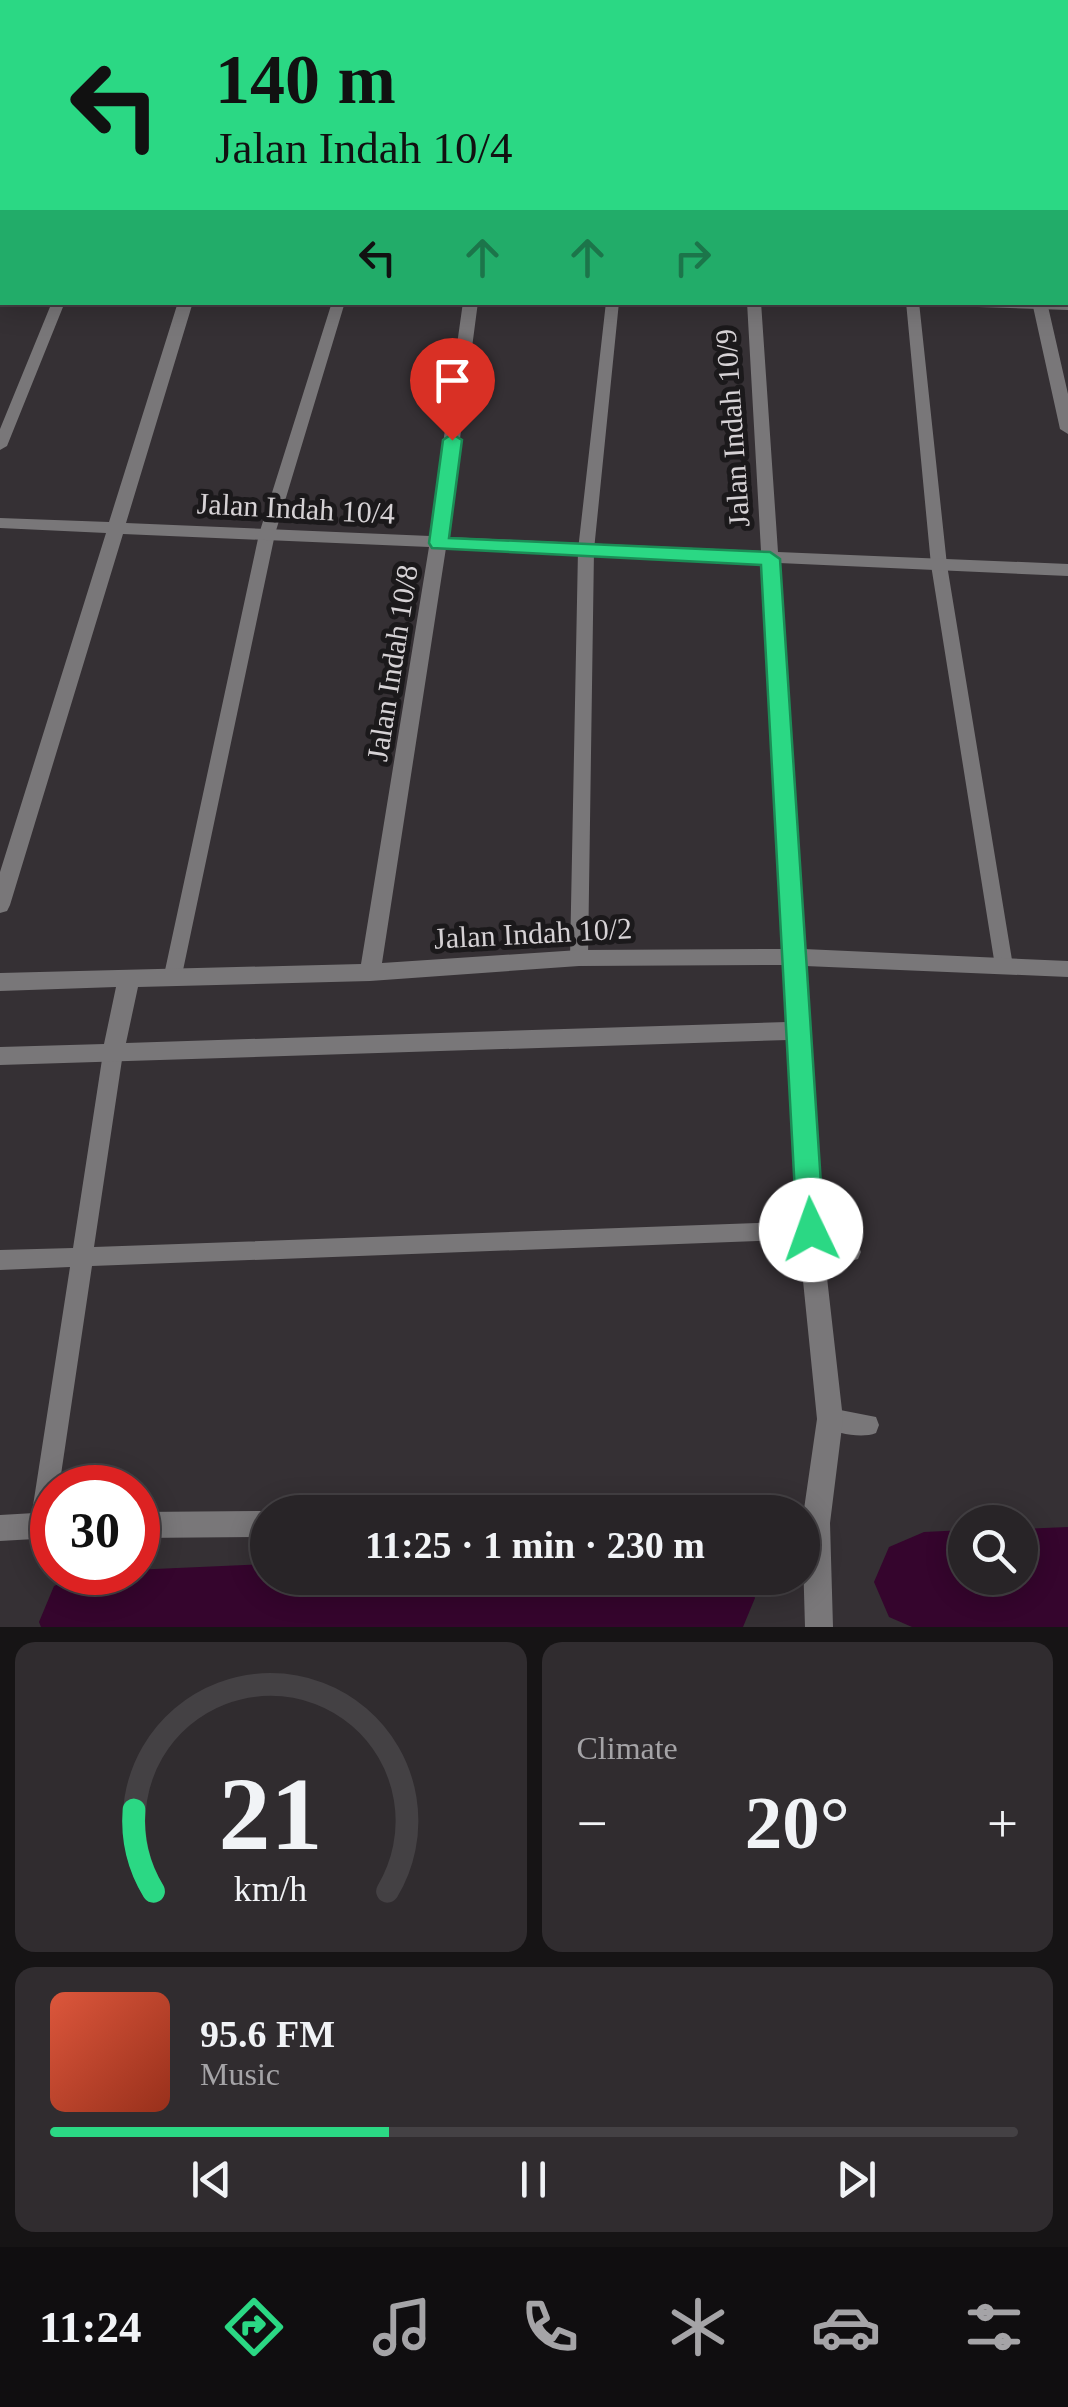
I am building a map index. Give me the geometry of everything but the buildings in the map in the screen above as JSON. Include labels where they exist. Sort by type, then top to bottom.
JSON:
[{"type":"street","points":[[0,905],[185,305]]},
{"type":"street","name":"Jalan Indah 10/8","points":[[370,972],[472,305]]},
{"type":"street","name":"Jalan Indah 10/9","points":[[754,305],[811,1241],[830,1419],[815,1495]]},
{"type":"street","points":[[1039,305],[1068,429]]},
{"type":"street","name":"Jalan Indah 10/4","points":[[0,522],[1068,570]]},
{"type":"street","name":"Jalan Indah 10/2","points":[[0,982],[370,972],[580,958],[795,957],[1068,968]]},
{"type":"street","points":[[113,1054],[129,978]]},
{"type":"street","points":[[0,1056],[800,1031]]},
{"type":"street","points":[[160,1525],[250,1524]]},
{"type":"street","points":[[0,1528],[30,1526]]},
{"type":"street","name":"Jalan Indah 10/9","points":[[816,1595],[819,1627]]},
{"type":"lane","points":[[0,446],[57,305]]},
{"type":"lane","points":[[174,975],[267,534],[338,305]]},
{"type":"lane","points":[[580,958],[586,550],[613,305]]},
{"type":"lane","points":[[912,305],[938,566],[1004,966]]},
{"type":"lane","points":[[55,1465],[113,1054]]},
{"type":"lane","points":[[0,1260],[811,1241],[850,1252]]},
{"type":"lane","points":[[830,1419],[868,1425]]},
{"type":"waterway","points":[[924,1582],[1068,1577]]},
{"type":"waterway","points":[[90,1622],[705,1598]]},
{"type":"route","points":[[452,440],[438,543],[770,559],[811,1230]]}]
